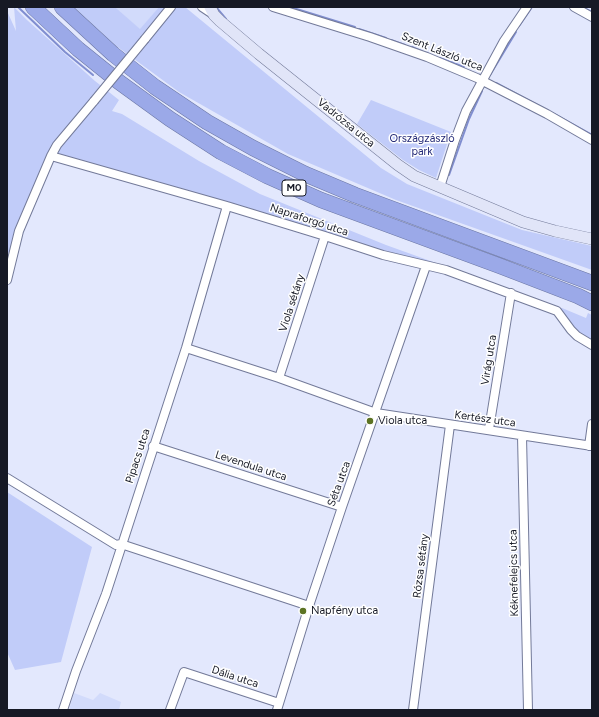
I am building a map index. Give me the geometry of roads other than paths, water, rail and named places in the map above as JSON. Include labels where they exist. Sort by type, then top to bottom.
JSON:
[{"type":"highway","name":"M0","points":[[33,7],[78,49],[119,82],[170,119],[227,155],[268,176],[321,200],[500,266],[578,296],[592,303]]},
{"type":"highway","name":"M0","points":[[62,7],[107,48],[155,87],[207,122],[253,148],[305,174],[355,195],[592,283]]},
{"type":"street","points":[[7,280],[18,231],[57,145],[171,7]]},
{"type":"street","points":[[202,7],[212,11]]},
{"type":"street","name":"Szent László utca","points":[[273,7],[420,54],[482,80],[547,114],[592,140]]},
{"type":"street","points":[[440,187],[466,111],[504,41],[527,7]]},
{"type":"street","points":[[574,7],[592,17]]},
{"type":"street","name":"Vadrózsa utca","points":[[212,11],[259,54],[398,165],[414,176],[523,222],[592,239]]},
{"type":"street","name":"Napraforgó utca","points":[[51,156],[227,206],[383,255],[446,270],[557,311],[574,333],[592,345]]},
{"type":"street","name":"Pipacs utca","points":[[63,710],[76,671],[106,594],[186,348],[227,206]]},
{"type":"street","name":"Viola sétány","points":[[278,378],[325,236]]},
{"type":"street","name":"Séta utca","points":[[278,706],[342,507],[426,266]]},
{"type":"street","name":"Virág utca","points":[[489,430],[511,293]]},
{"type":"street","points":[[186,348],[278,378],[376,413]]},
{"type":"street","name":"Kertész utca","points":[[376,413],[590,446]]},
{"type":"street","points":[[590,446],[592,424]]},
{"type":"street","name":"Rózsa sétány","points":[[413,710],[450,425]]},
{"type":"street","name":"Kéknefelejcs utca","points":[[522,436],[528,710]]},
{"type":"street","name":"Levendula utca","points":[[153,446],[342,507]]},
{"type":"street","points":[[7,478],[100,536],[116,544],[121,544],[309,606]]},
{"type":"street","name":"Dália utca","points":[[170,710],[184,672],[278,706]]},
{"type":"waterway","points":[[18,7],[65,52],[93,75]]},
{"type":"waterway","points":[[216,7],[226,19]]},
{"type":"waterway","points":[[290,7],[355,27]]},
{"type":"waterway","points":[[519,26],[532,7]]},
{"type":"waterway","points":[[583,7],[592,12]]},
{"type":"waterway","points":[[359,29],[386,38]]},
{"type":"waterway","points":[[490,75],[516,32]]},
{"type":"waterway","points":[[391,40],[405,45]]},
{"type":"waterway","points":[[412,47],[421,51]]},
{"type":"waterway","points":[[440,58],[464,67]]},
{"type":"waterway","points":[[496,83],[543,108]]},
{"type":"waterway","points":[[449,175],[469,119],[482,91]]},
{"type":"waterway","points":[[554,114],[592,135]]},
{"type":"place","name":"Viola utca","points":[[370,421]]},
{"type":"place","name":"Napfény utca","points":[[303,611]]},
{"type":"park label","name":"Országzászló park","points":[[422,145]]}]
